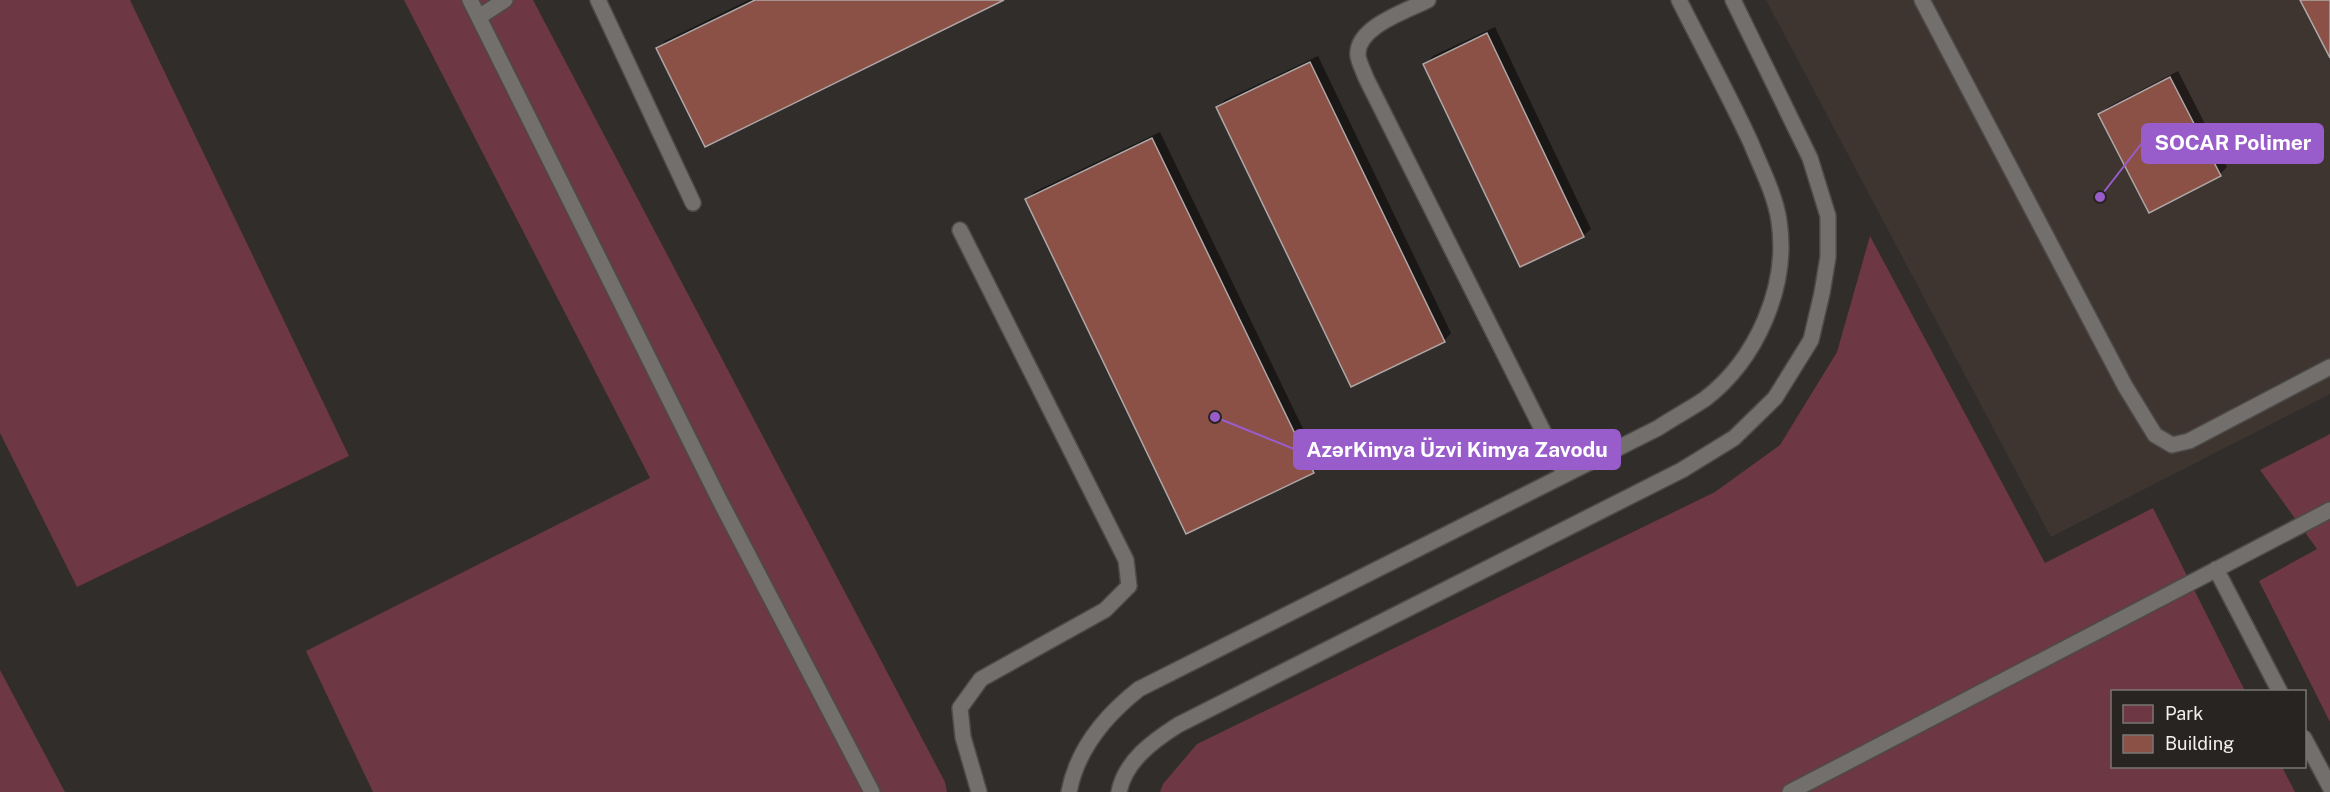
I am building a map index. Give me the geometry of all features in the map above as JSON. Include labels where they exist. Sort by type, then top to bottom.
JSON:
[{"type":"lane","points":[[470,0],[718,499],[872,792]]},
{"type":"lane","points":[[478,17],[505,0]]},
{"type":"lane","points":[[598,0],[693,203]]},
{"type":"lane","points":[[1428,0],[1370,30],[1359,43],[1358,57],[1366,78],[1564,473]]},
{"type":"lane","points":[[1069,792],[1082,754],[1100,725],[1121,703],[1139,689],[1564,473],[1658,428],[1706,398],[1738,366],[1763,326],[1774,289],[1781,257],[1779,220],[1764,173],[1740,120],[1679,0]]},
{"type":"lane","points":[[1119,792],[1134,759],[1159,737],[1178,725],[1682,470],[1734,438],[1775,398],[1811,340],[1826,266],[1828,216],[1810,158],[1733,0]]},
{"type":"lane","points":[[1922,0],[2125,387],[2155,435],[2172,445],[2189,441],[2330,367]]},
{"type":"lane","points":[[960,230],[1126,561],[1129,586],[1105,610],[981,679],[960,708],[963,737],[979,792]]},
{"type":"lane","points":[[1790,792],[2330,510]]},
{"type":"lane","points":[[2216,570],[2279,690]]},
{"type":"lane","points":[[2306,742],[2330,787]]},
{"type":"shaded area","points":[[1766,0],[2330,0],[2330,394],[2051,537]]},
{"type":"green space","points":[[0,0],[130,0],[349,456],[77,587],[0,433]]},
{"type":"green space","points":[[404,0],[533,0],[945,782],[947,792],[373,792],[306,651],[650,478]]},
{"type":"green space","points":[[1870,236],[2045,563],[2153,508],[2244,690],[2111,690],[2111,768],[2283,768],[2295,792],[1160,792],[1163,784],[1197,744],[1715,492],[1780,445],[1837,352]]},
{"type":"green space","points":[[2330,434],[2330,722],[2259,581],[2317,549],[2260,470]]},
{"type":"green space","points":[[0,670],[65,792],[0,792]]},
{"type":"building","points":[[755,0],[1004,0],[705,147],[656,48]]},
{"type":"building","points":[[2300,0],[2330,0],[2330,58]]},
{"type":"building","points":[[1487,33],[1584,237],[1520,267],[1423,64]]},
{"type":"building","points":[[1310,62],[1445,342],[1351,387],[1216,107]]},
{"type":"building","points":[[2170,77],[2221,176],[2149,213],[2098,114]]},
{"type":"building","points":[[1152,138],[1314,473],[1186,534],[1025,199]]},
{"type":"place","name":"SOCAR Polimer","points":[[2100,197]]},
{"type":"place","name":"AzərKimya Üzvi Kimya Zavodu","points":[[1215,417]]}]
